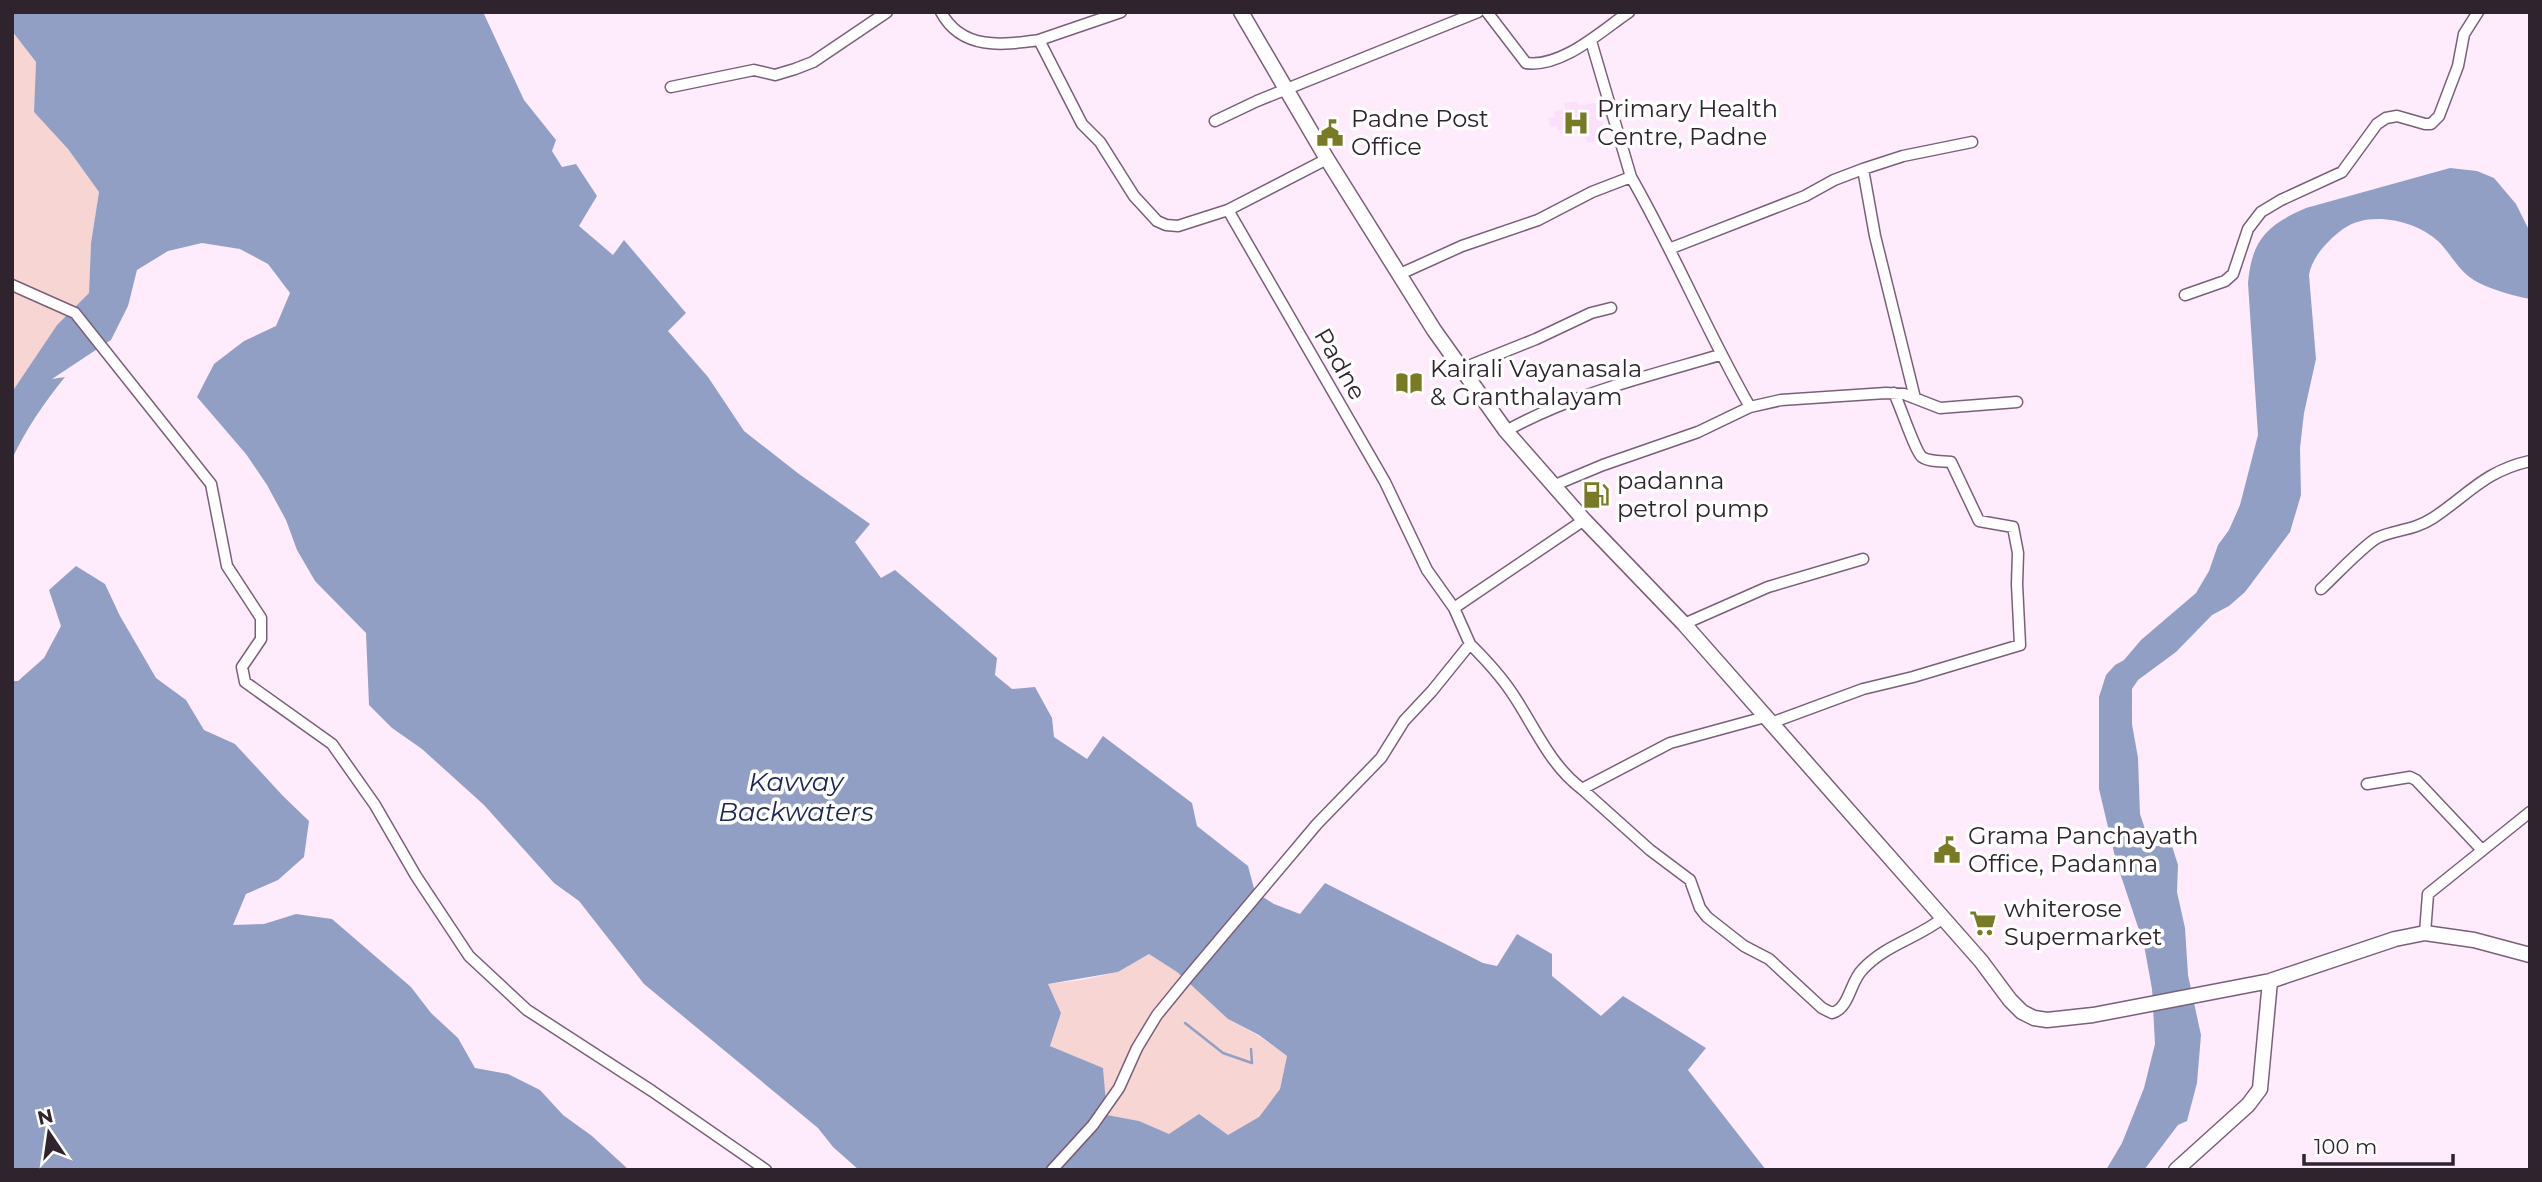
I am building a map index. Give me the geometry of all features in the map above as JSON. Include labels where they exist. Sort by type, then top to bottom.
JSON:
[{"type":"main road","points":[[1241,12],[1327,159],[1434,330],[1506,430],[1584,520],[1684,624],[1943,918],[2022,1012],[2047,1020],[2093,1015],[2270,981],[2395,939],[2425,933],[2474,940],[2530,955]]},
{"type":"main road","points":[[2176,1170],[2248,1105],[2260,1089],[2270,981]]},
{"type":"street","points":[[671,87],[754,70],[775,75],[795,69],[813,62],[887,12]]},
{"type":"street","points":[[941,12],[948,24],[975,41],[999,46],[1039,40],[1121,12]]},
{"type":"street","points":[[1215,121],[1478,12]]},
{"type":"street","points":[[1487,12],[1526,63],[1540,65],[1591,41],[1629,12]]},
{"type":"street","points":[[2185,295],[2225,281],[2233,274],[2248,229],[2261,212],[2342,172],[2376,124],[2385,118],[2397,116],[2431,124],[2439,116],[2458,66],[2464,34],[2479,12]]},
{"type":"street","points":[[1039,40],[1082,124],[1101,142],[1134,197],[1157,221],[1166,226],[1178,226],[1228,210],[1327,159]]},
{"type":"street","points":[[1591,41],[1631,177],[1720,355],[1750,407]]},
{"type":"street","points":[[1669,249],[1805,196],[1834,180],[1863,169],[1903,156],[1972,142]]},
{"type":"street","points":[[1863,169],[1875,236],[1915,398]]},
{"type":"street","points":[[1400,274],[1462,246],[1538,220],[1592,192],[1631,177]]},
{"type":"street","name":"Padne","points":[[1228,210],[1385,482],[1427,570],[1454,608],[1470,644],[1511,691],[1546,751],[1566,777],[1650,850],[1690,880],[1700,908],[1707,917],[1744,946],[1769,959],[1822,1008],[1832,1013],[1838,1012],[1844,1004],[1855,978],[1863,968],[1943,918]]},
{"type":"street","points":[[12,285],[75,313],[211,484],[227,566],[261,618],[261,639],[242,667],[245,682],[332,744],[375,805],[416,876],[469,956],[527,1010],[652,1091],[766,1170]]},
{"type":"street","points":[[1461,369],[1536,339],[1591,313],[1611,308]]},
{"type":"street","points":[[1506,430],[1533,416],[1605,389],[1720,355]]},
{"type":"street","points":[[1582,789],[1670,743],[1768,720],[1863,689],[2021,645],[2018,553],[2013,527],[1979,521],[1951,462],[1922,457],[1894,393]]},
{"type":"street","points":[[1555,485],[1603,464],[1698,432],[1750,407],[1794,398],[1894,393],[1940,408],[2017,402]]},
{"type":"street","points":[[2321,589],[2376,539],[2413,529],[2494,473],[2508,466],[2530,461]]},
{"type":"street","points":[[1454,608],[1584,520]]},
{"type":"street","points":[[1684,624],[1768,587],[1863,559]]},
{"type":"street","points":[[1052,1170],[1093,1125],[1119,1088],[1137,1048],[1157,1016],[1286,860],[1381,758],[1404,721],[1470,644]]},
{"type":"street","points":[[2367,784],[2410,777],[2416,780],[2482,850]]},
{"type":"street","points":[[2425,933],[2428,894],[2530,811]]},
{"type":"shaded area","points":[[12,31],[36,62],[34,112],[68,149],[99,192],[91,243],[89,293],[57,325],[12,392]]},
{"type":"shaded area","name":"Primary Health Centre, Padne","points":[[1605,98],[1609,119],[1603,120],[1603,140],[1587,143],[1582,125],[1558,131],[1557,126],[1550,127],[1548,118],[1555,117],[1554,111],[1565,109],[1564,103],[1577,101],[1578,106]]},
{"type":"shaded area","points":[[1149,954],[1177,972],[1228,1019],[1287,1056],[1280,1089],[1259,1117],[1228,1135],[1169,1135],[1139,1121],[1106,1115],[1103,1068],[1050,1046],[1061,1013],[1048,984],[1118,972]]},
{"type":"water","name":"Kavvay Backwaters","points":[[12,12],[483,12],[524,100],[556,140],[552,151],[562,167],[576,164],[597,196],[579,226],[613,255],[624,240],[686,313],[668,331],[708,377],[744,431],[870,524],[855,542],[881,578],[895,570],[997,658],[995,675],[1012,689],[1035,687],[1052,718],[1054,737],[1087,759],[1103,736],[1192,803],[1197,826],[1248,866],[1255,892],[1274,904],[1300,914],[1325,883],[1483,963],[1497,966],[1517,934],[1552,954],[1552,976],[1601,1016],[1623,996],[1706,1048],[1688,1070],[1766,1170],[859,1170],[833,1147],[818,1128],[644,984],[579,901],[554,883],[484,805],[422,749],[392,728],[369,705],[366,633],[315,581],[297,550],[286,520],[267,485],[246,454],[197,397],[214,364],[244,341],[276,326],[290,293],[268,264],[240,249],[202,243],[168,251],[137,270],[128,306],[111,340],[52,379],[65,377],[36,416],[12,459],[12,392],[57,325],[89,293],[91,243],[99,192],[68,149],[34,112],[36,62],[12,31]],"holes":[[[1149,954],[1177,972],[1228,1019],[1259,1035],[1287,1056],[1280,1089],[1259,1117],[1228,1135],[1199,1114],[1169,1134],[1139,1121],[1107,1115],[1103,1068],[1050,1046],[1061,1013],[1048,984],[1118,972]]]},
{"type":"water","points":[[2450,168],[2477,171],[2494,178],[2516,204],[2530,232],[2530,299],[2485,286],[2472,279],[2438,241],[2405,223],[2366,220],[2354,223],[2332,238],[2317,255],[2309,275],[2316,359],[2304,413],[2300,448],[2301,495],[2290,532],[2245,592],[2229,606],[2212,615],[2176,652],[2138,680],[2132,689],[2132,724],[2138,758],[2140,814],[2154,846],[2172,846],[2178,865],[2177,892],[2185,928],[2188,975],[2201,1035],[2197,1083],[2187,1121],[2178,1125],[2144,1170],[2106,1170],[2122,1143],[2144,1088],[2155,1044],[2152,989],[2144,945],[2116,861],[2099,789],[2099,697],[2106,675],[2124,660],[2141,640],[2196,593],[2240,505],[2258,435],[2248,283],[2253,255],[2264,235],[2281,221],[2306,208]]},
{"type":"water","points":[[76,566],[105,584],[156,678],[186,700],[204,730],[235,744],[309,821],[304,857],[278,880],[246,894],[233,925],[264,924],[296,914],[332,919],[411,987],[431,1013],[458,1038],[475,1068],[508,1074],[540,1090],[563,1115],[592,1136],[629,1170],[12,1170],[12,681],[18,681],[44,658],[61,626],[49,590]]},
{"type":"waterway","points":[[1185,1023],[1223,1053],[1252,1063],[1251,1049]]},
{"type":"place","name":"Primary Health Centre, Padne","points":[[1576,123]]},
{"type":"place","name":"Padne Post Office","points":[[1330,133]]},
{"type":"place","name":"Kairali Vayanasala & Granthalayam","points":[[1409,383]]},
{"type":"place","name":"padanna petrol pump","points":[[1596,495]]},
{"type":"place","name":"Grama Panchayath Office, Padanna","points":[[1947,850]]},
{"type":"place","name":"whiterose Supermarket","points":[[1983,923]]}]
